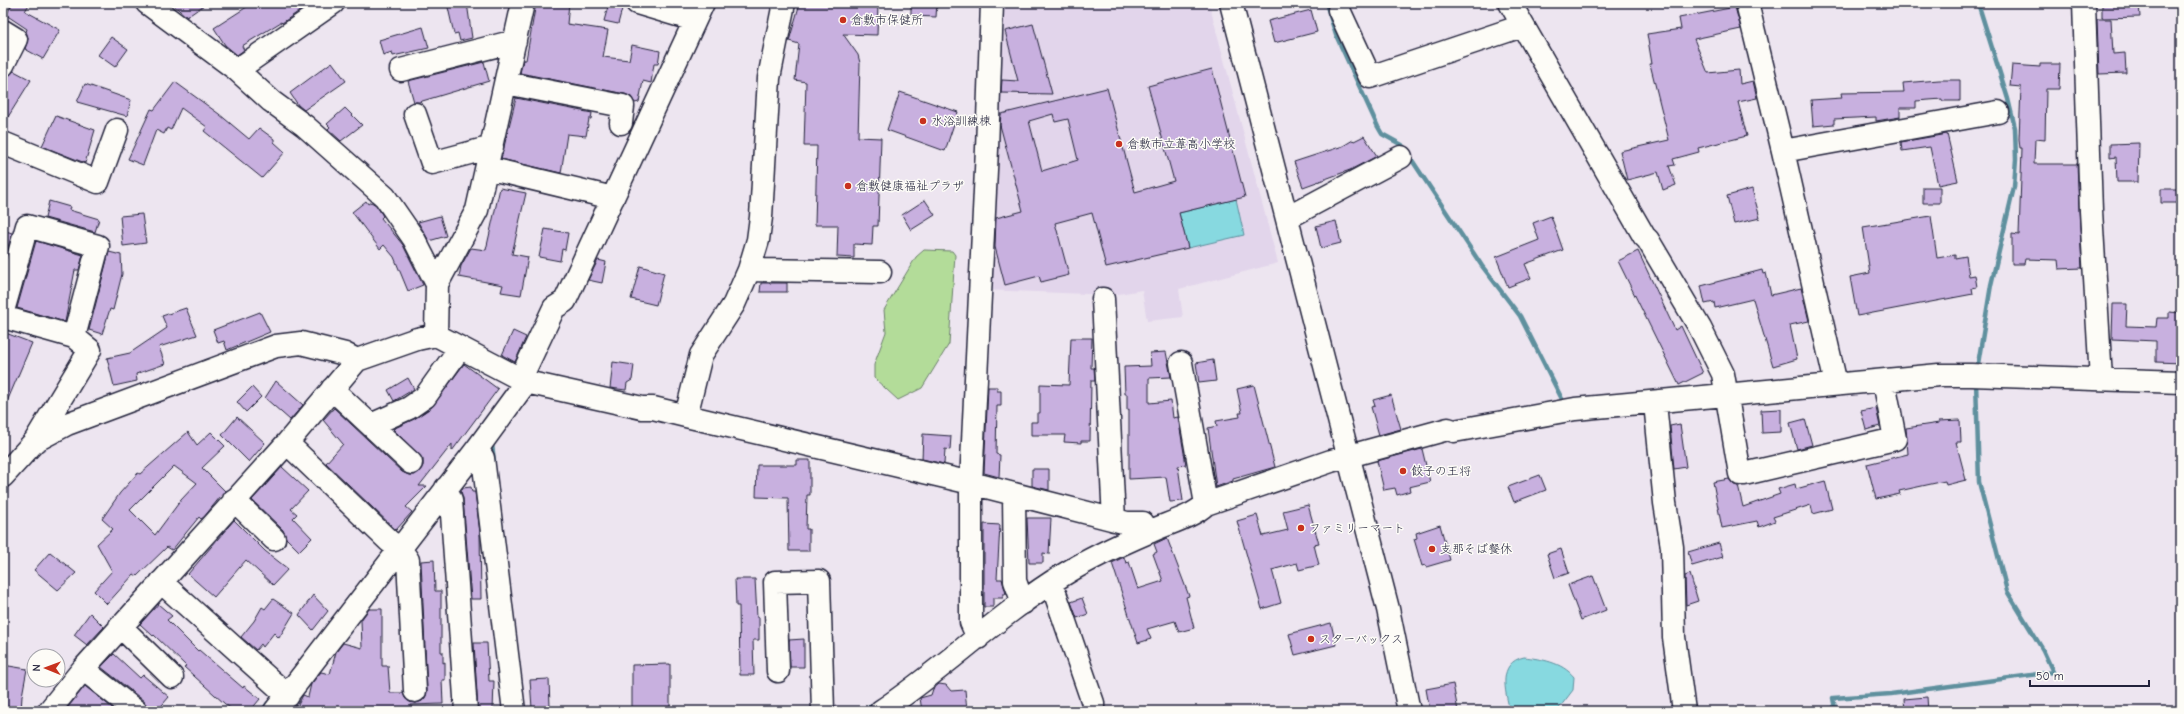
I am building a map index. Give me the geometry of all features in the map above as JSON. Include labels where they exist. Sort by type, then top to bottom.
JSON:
[{"type":"street","points":[[147,3],[237,70],[385,197],[414,239],[437,284]]},
{"type":"street","points":[[237,70],[333,3]]},
{"type":"street","points":[[436,335],[437,284],[477,210],[523,3]]},
{"type":"street","points":[[161,582],[281,703],[395,545],[446,488],[477,449],[523,381],[554,308],[565,301],[608,196],[693,15],[637,3]]},
{"type":"street","points":[[686,416],[701,355],[734,304],[749,270],[758,240],[761,217],[768,95],[772,57],[784,3]]},
{"type":"street","points":[[975,632],[971,483],[988,149],[992,3]]},
{"type":"street","points":[[1231,3],[1347,457],[1388,609],[1409,711]]},
{"type":"street","points":[[1510,3],[1644,236],[1648,240],[1700,328],[1723,374],[1740,474],[1894,439],[1884,381]]},
{"type":"street","points":[[1747,3],[1784,151],[1835,379]]},
{"type":"street","points":[[2084,3],[2091,211],[2102,373]]},
{"type":"street","points":[[1340,10],[1370,77],[1522,26]]},
{"type":"street","points":[[3,31],[16,39],[3,65]]},
{"type":"street","points":[[401,70],[515,41]]},
{"type":"street","points":[[506,83],[623,106],[621,124]]},
{"type":"street","points":[[1784,151],[1998,112]]},
{"type":"street","points":[[415,114],[432,163],[490,157],[608,196]]},
{"type":"street","points":[[3,143],[98,182],[117,130]]},
{"type":"street","points":[[1287,218],[1401,157]]},
{"type":"street","points":[[3,311],[27,226],[98,246],[74,337]]},
{"type":"street","points":[[749,270],[880,272]]},
{"type":"street","points":[[1103,299],[1114,520]]},
{"type":"street","points":[[3,317],[74,337],[90,350],[35,441],[3,476]]},
{"type":"street","points":[[49,711],[120,626],[287,443],[357,360],[417,339],[436,335],[523,381],[642,408],[653,408],[971,483],[1146,528]]},
{"type":"street","points":[[35,441],[67,424],[276,346],[301,343],[345,354],[357,360]]},
{"type":"street","points":[[371,425],[409,408],[425,397],[460,348]]},
{"type":"street","points":[[1181,363],[1206,504]]},
{"type":"street","points":[[881,711],[915,688],[975,632],[1021,596],[1050,584],[1063,575],[1146,528],[1198,511],[1206,504],[1347,457],[1448,430],[1454,431],[1569,410],[1655,403],[1725,389],[1835,379],[1884,381],[1938,375],[2102,373],[2181,382]]},
{"type":"street","points":[[332,389],[411,462]]},
{"type":"street","points":[[1655,403],[1665,502],[1672,547],[1674,637],[1684,711]]},
{"type":"street","points":[[287,443],[395,545],[408,560],[415,691]]},
{"type":"street","points":[[477,449],[483,458],[514,711]]},
{"type":"street","points":[[446,488],[451,500],[466,711]]},
{"type":"street","points":[[1014,494],[1015,581],[1021,596]]},
{"type":"street","points":[[234,500],[274,539]]},
{"type":"street","points":[[778,671],[775,582],[819,580],[823,711]]},
{"type":"street","points":[[1050,584],[1056,596],[1093,703],[1093,711]]},
{"type":"street","points":[[120,626],[172,677]]},
{"type":"street","points":[[83,669],[136,711]]},
{"type":"shaded area","name":"倉敷市立葦高小学校","points":[[995,3],[1209,3],[1278,263],[1179,289],[1183,317],[1147,321],[1142,290],[1113,295],[984,290]]},
{"type":"green space","points":[[924,250],[952,251],[955,255],[949,344],[922,388],[898,400],[874,378],[874,365],[886,332],[884,310],[916,257]]},
{"type":"water","points":[[1236,199],[1244,235],[1188,248],[1179,213]]},
{"type":"water","points":[[1524,657],[1551,662],[1564,668],[1574,677],[1573,690],[1557,711],[1510,711],[1505,687],[1506,671],[1515,660]]},
{"type":"building","points":[[13,3],[30,3],[25,11],[60,30],[43,59],[25,49],[28,39],[26,32],[27,29],[6,15]]},
{"type":"building","points":[[171,3],[207,3],[187,17]]},
{"type":"building","points":[[253,3],[311,3],[282,23],[281,22],[242,46],[244,50],[237,55],[225,45],[214,28]]},
{"type":"building","points":[[447,3],[467,3],[472,38],[460,41],[458,33],[454,34]]},
{"type":"building","points":[[536,3],[569,3],[567,24],[608,30],[603,57],[629,60],[632,45],[660,51],[658,64],[654,64],[651,83],[643,81],[639,102],[635,103],[631,97],[625,94],[520,73],[523,60],[526,60]]},
{"type":"building","points":[[609,3],[623,5],[618,24],[604,21]]},
{"type":"building","name":"倉敷健康福祉プラザ","points":[[800,3],[878,3],[877,35],[843,34],[858,55],[860,63],[858,137],[881,138],[878,226],[873,226],[872,245],[854,244],[854,258],[837,257],[838,225],[815,225],[817,146],[804,146],[806,82],[795,80],[799,44],[789,41]]},
{"type":"building","points":[[911,3],[937,3],[936,17],[911,16]]},
{"type":"building","points":[[2139,3],[2140,17],[2102,18],[2102,4]]},
{"type":"building","points":[[1735,7],[1741,29],[1694,39],[1708,73],[1739,70],[1740,84],[1753,81],[1757,98],[1738,102],[1747,136],[1698,148],[1699,152],[1673,159],[1675,165],[1669,166],[1676,185],[1663,190],[1658,172],[1627,180],[1620,151],[1669,140],[1650,64],[1652,64],[1647,34],[1681,29],[1679,18]]},
{"type":"building","points":[[1311,10],[1317,32],[1274,43],[1268,21]]},
{"type":"building","points":[[2097,19],[2111,19],[2113,54],[2125,53],[2126,73],[2099,74]]},
{"type":"building","points":[[1033,24],[1052,94],[1001,93],[1002,80],[1018,81],[1005,31]]},
{"type":"building","points":[[423,27],[429,48],[393,56],[392,52],[383,55],[379,40]]},
{"type":"building","points":[[111,37],[128,49],[115,67],[98,55]]},
{"type":"building","points":[[332,62],[346,81],[304,110],[298,105],[290,93]]},
{"type":"building","points":[[484,62],[489,81],[419,102],[414,102],[408,81]]},
{"type":"building","points":[[2040,64],[2060,64],[2059,89],[2046,89],[2045,140],[2035,139],[2034,164],[2077,164],[2082,268],[2059,269],[2058,260],[2025,259],[2024,264],[2012,264],[2012,234],[2019,235],[2022,148],[2020,148],[2019,139],[2021,87],[2010,86],[2012,65],[2040,67]]},
{"type":"building","points":[[1212,69],[1245,197],[1179,213],[1188,248],[1106,267],[1092,213],[1055,223],[1069,275],[1041,282],[1039,276],[1005,285],[995,247],[996,218],[1023,211],[1000,125],[1001,114],[1107,88],[1135,192],[1174,181],[1148,86]],"holes":[[[1053,114],[1055,122],[1068,119],[1078,160],[1042,171],[1029,121]]]},
{"type":"building","points":[[14,71],[31,80],[3,125],[3,83]]},
{"type":"building","points":[[1960,80],[1960,101],[1942,101],[1942,99],[1916,101],[1916,108],[1900,108],[1900,117],[1876,121],[1876,117],[1834,119],[1834,124],[1813,126],[1811,100],[1842,98],[1841,93],[1904,92],[1903,83]]},
{"type":"building","points":[[175,82],[219,114],[249,139],[259,128],[274,139],[274,142],[285,152],[262,178],[204,131],[207,127],[181,108],[171,130],[167,128],[164,134],[156,130],[143,165],[128,159],[151,109],[154,110]]},
{"type":"building","points":[[85,84],[131,100],[127,116],[77,102]]},
{"type":"building","name":"水浴訓練棟","points":[[900,92],[958,112],[945,151],[887,130]]},
{"type":"building","points":[[516,98],[592,113],[591,119],[589,119],[586,136],[567,134],[561,173],[501,159]]},
{"type":"building","points":[[345,108],[362,125],[341,141],[328,129],[330,127],[327,124]]},
{"type":"building","points":[[56,116],[95,130],[85,163],[42,146]]},
{"type":"building","points":[[1947,134],[1958,181],[1938,185],[1930,147],[1902,151],[1901,142]]},
{"type":"building","points":[[1364,136],[1377,156],[1350,170],[1303,187],[1294,162],[1343,146]]},
{"type":"building","points":[[2139,143],[2138,182],[2117,182],[2116,157],[2110,158],[2110,144]]},
{"type":"building","points":[[1923,187],[1940,187],[1940,203],[1923,203]]},
{"type":"building","points":[[500,188],[526,193],[512,254],[528,257],[521,295],[501,292],[503,285],[459,277],[461,266],[471,248],[486,250]]},
{"type":"building","points":[[1752,189],[1760,218],[1734,224],[1727,196]]},
{"type":"building","points":[[2161,189],[2181,189],[2181,203],[2161,203]]},
{"type":"building","points":[[925,200],[935,215],[911,230],[902,215]]},
{"type":"building","points":[[49,201],[70,207],[69,210],[99,219],[95,232],[45,218]]},
{"type":"building","points":[[366,201],[368,204],[371,202],[376,205],[383,216],[381,218],[403,245],[423,285],[408,291],[394,257],[384,245],[380,249],[352,212]]},
{"type":"building","points":[[142,214],[146,243],[123,246],[120,216]]},
{"type":"building","points":[[440,216],[446,236],[429,241],[418,222]]},
{"type":"building","points":[[1551,216],[1563,250],[1525,264],[1531,278],[1508,287],[1496,257],[1539,240],[1533,223]]},
{"type":"building","points":[[1931,216],[1937,258],[1955,255],[1955,258],[1966,256],[1969,276],[1975,275],[1977,287],[1972,288],[1973,294],[1857,316],[1850,277],[1870,273],[1863,227]]},
{"type":"building","points":[[1336,221],[1341,243],[1321,248],[1316,226]]},
{"type":"building","points":[[545,229],[568,233],[565,250],[562,249],[560,261],[539,257]]},
{"type":"building","points":[[3,230],[12,233],[3,265]]},
{"type":"building","points":[[36,241],[83,255],[79,270],[75,270],[65,322],[17,308]]},
{"type":"building","points":[[1638,251],[1675,330],[1681,326],[1703,373],[1679,385],[1618,261]]},
{"type":"building","points":[[109,252],[121,255],[122,274],[113,310],[110,309],[102,334],[89,330]]},
{"type":"building","points":[[598,260],[606,262],[602,283],[588,280]]},
{"type":"building","points":[[640,266],[664,273],[656,305],[631,299]]},
{"type":"building","points":[[1762,270],[1763,274],[1766,273],[1771,295],[1801,288],[1809,321],[1790,325],[1797,359],[1773,366],[1753,299],[1715,308],[1714,302],[1705,304],[1701,286]]},
{"type":"building","points":[[761,283],[787,283],[787,292],[760,292]]},
{"type":"building","points":[[2113,304],[2127,304],[2126,326],[2156,327],[2157,318],[2169,318],[2169,312],[2181,313],[2181,363],[2156,362],[2156,341],[2112,339]]},
{"type":"building","points":[[186,308],[197,335],[159,347],[165,364],[136,374],[137,381],[114,386],[107,358],[130,353],[167,328],[162,316]]},
{"type":"building","points":[[260,312],[270,332],[227,350],[224,341],[218,343],[213,330]]},
{"type":"building","points":[[513,331],[526,337],[515,362],[502,355]]},
{"type":"building","points":[[3,332],[32,343],[3,411]]},
{"type":"building","points":[[1071,338],[1092,338],[1091,368],[1094,368],[1095,381],[1091,381],[1090,441],[1081,441],[1081,443],[1064,442],[1065,435],[1031,435],[1031,422],[1037,422],[1037,413],[1040,413],[1040,384],[1069,385]]},
{"type":"building","points":[[1166,352],[1171,377],[1149,378],[1149,403],[1171,401],[1173,418],[1178,417],[1186,465],[1178,466],[1183,501],[1170,502],[1166,477],[1129,479],[1129,409],[1127,410],[1124,367],[1151,366],[1150,353]]},
{"type":"building","points":[[1213,360],[1216,381],[1199,383],[1196,363]]},
{"type":"building","points":[[613,362],[634,365],[632,380],[627,383],[626,390],[610,388]]},
{"type":"building","points":[[464,364],[498,389],[452,451],[452,444],[419,486],[427,486],[406,507],[412,512],[396,530],[326,463],[343,444],[323,420],[334,408],[402,472],[409,475],[415,475],[423,466],[423,459],[393,429],[414,419],[432,407]]},
{"type":"building","points":[[408,378],[414,389],[394,401],[388,390]]},
{"type":"building","points":[[276,381],[303,405],[290,420],[265,398]]},
{"type":"building","points":[[1254,385],[1275,467],[1233,479],[1233,481],[1216,487],[1208,428],[1217,426],[1216,421],[1240,417],[1239,413],[1242,413],[1237,389]]},
{"type":"building","points":[[252,387],[261,397],[246,412],[237,402]]},
{"type":"building","points":[[988,387],[997,387],[997,391],[1001,391],[1001,406],[997,406],[996,454],[1000,455],[999,477],[984,473]]},
{"type":"building","points":[[1391,395],[1401,429],[1379,435],[1371,407],[1375,406],[1373,400]]},
{"type":"building","points":[[1876,408],[1880,426],[1866,430],[1861,411]]},
{"type":"building","points":[[1781,409],[1781,432],[1762,433],[1761,410]]},
{"type":"building","points":[[237,417],[265,443],[249,462],[222,435]]},
{"type":"building","points":[[1805,419],[1812,445],[1797,449],[1790,423]]},
{"type":"building","points":[[1960,420],[1961,442],[1956,442],[1966,480],[1946,485],[1945,481],[1899,491],[1900,494],[1876,499],[1867,464],[1908,454],[1906,428],[1939,423],[1939,421]]},
{"type":"building","points":[[1680,424],[1686,467],[1674,469],[1670,426]]},
{"type":"building","points":[[188,432],[197,445],[211,432],[225,446],[202,468],[225,491],[204,517],[201,519],[199,517],[172,550],[167,547],[137,576],[134,574],[107,604],[94,591],[112,571],[97,544],[113,529],[102,519],[120,493],[138,473],[140,474]],"holes":[[[174,466],[197,483],[181,500],[155,535],[130,510]]]},
{"type":"building","points":[[923,434],[951,436],[950,450],[945,449],[944,464],[922,459]]},
{"type":"building","name":"餃子の王将","points":[[1422,449],[1430,482],[1409,487],[1410,491],[1397,495],[1395,488],[1384,490],[1377,461]]},
{"type":"building","points":[[797,460],[810,460],[810,495],[807,495],[806,529],[809,529],[809,551],[789,551],[788,498],[756,497],[757,465],[797,465]]},
{"type":"building","points":[[282,467],[308,491],[291,509],[297,514],[293,518],[312,538],[299,551],[286,538],[283,530],[252,500]]},
{"type":"building","points":[[1032,469],[1049,469],[1049,490],[1032,486]]},
{"type":"building","points":[[1540,475],[1546,490],[1514,502],[1508,487]]},
{"type":"building","points":[[1729,479],[1734,485],[1738,486],[1743,507],[1780,494],[1778,489],[1795,484],[1796,489],[1825,481],[1832,509],[1813,514],[1811,505],[1773,517],[1775,521],[1759,527],[1757,521],[1722,528],[1713,482]]},
{"type":"building","points":[[471,487],[472,492],[475,492],[480,533],[481,599],[471,599],[463,499],[461,491],[463,488]]},
{"type":"building","points":[[1308,505],[1319,544],[1314,545],[1319,565],[1299,570],[1297,563],[1272,570],[1281,603],[1262,609],[1237,521],[1257,515],[1263,536],[1288,530],[1283,511]]},
{"type":"building","points":[[1027,518],[1051,518],[1049,554],[1043,553],[1043,563],[1029,563]]},
{"type":"building","points":[[234,520],[265,551],[288,569],[273,585],[246,560],[214,597],[188,574]]},
{"type":"building","points":[[984,524],[1000,525],[997,579],[1002,579],[1006,594],[1003,594],[1003,598],[993,598],[993,607],[984,607]]},
{"type":"building","name":"支那そば餐休","points":[[1440,525],[1450,560],[1426,567],[1425,565],[1422,566],[1414,539],[1417,538],[1416,533]]},
{"type":"building","points":[[1167,538],[1189,596],[1186,597],[1194,628],[1179,632],[1175,621],[1147,629],[1151,639],[1138,643],[1112,563],[1124,557],[1126,563],[1129,562],[1138,589],[1163,581],[1153,554],[1157,552],[1154,544]]},
{"type":"building","points":[[1719,543],[1723,557],[1692,566],[1688,552]]},
{"type":"building","points":[[1561,549],[1569,573],[1555,578],[1547,554]]},
{"type":"building","points":[[50,552],[76,573],[58,590],[34,570]]},
{"type":"building","points":[[434,560],[435,591],[441,591],[441,652],[443,652],[443,663],[445,662],[445,680],[442,680],[443,704],[411,705],[412,711],[295,711],[303,695],[308,697],[311,684],[321,672],[330,674],[336,652],[343,643],[362,648],[361,620],[369,609],[382,609],[382,666],[388,666],[390,693],[403,693],[405,698],[410,702],[416,703],[422,701],[426,696],[427,690],[421,561]]},
{"type":"building","points":[[1690,574],[1698,601],[1686,605],[1685,576]]},
{"type":"building","points":[[1593,576],[1606,610],[1581,620],[1568,585]]},
{"type":"building","points":[[735,579],[755,579],[757,617],[759,617],[759,640],[753,640],[754,675],[740,675],[739,606],[736,606]]},
{"type":"building","points":[[313,595],[328,611],[313,630],[299,615]]},
{"type":"building","points":[[1082,598],[1088,614],[1077,618],[1071,602]]},
{"type":"building","points":[[273,599],[294,613],[279,638],[274,633],[263,647],[261,644],[256,650],[241,637],[254,621],[262,607],[265,609]]},
{"type":"building","points":[[158,604],[172,616],[167,620],[198,651],[199,650],[243,688],[244,686],[260,699],[250,711],[234,711],[225,704],[184,667],[186,666],[154,635],[153,636],[140,624]]},
{"type":"building","points":[[90,613],[104,627],[87,645],[74,635]]},
{"type":"building","points":[[1331,623],[1336,645],[1295,655],[1289,634]]},
{"type":"building","points":[[804,639],[804,667],[790,667],[789,640]]},
{"type":"building","points":[[474,643],[487,643],[489,681],[494,681],[493,711],[478,711]]},
{"type":"building","points":[[114,654],[140,678],[143,675],[169,697],[157,711],[148,711],[144,701],[101,667]]},
{"type":"building","points":[[670,664],[670,710],[632,710],[632,665]]},
{"type":"building","points":[[3,665],[26,669],[21,711],[3,711]]},
{"type":"building","points":[[549,679],[550,707],[532,708],[530,680]]},
{"type":"building","points":[[939,684],[946,685],[951,691],[965,690],[967,711],[922,711],[920,698],[931,695],[933,689]]},
{"type":"building","points":[[1453,684],[1458,711],[1430,711],[1426,689]]},
{"type":"building","points":[[85,686],[116,711],[65,711]]},
{"type":"building","points":[[1927,697],[1928,711],[1905,711],[1904,699]]},
{"type":"waterway","points":[[1326,3],[1336,35],[1382,134],[1402,145],[1482,266],[1520,316],[1563,401]]},
{"type":"waterway","points":[[1977,370],[1991,285],[2014,187],[2016,159],[2015,128],[2008,99],[1978,3]]},
{"type":"waterway","points":[[1813,711],[1835,708],[1833,698],[1891,694],[2053,672],[2043,650],[2007,591],[1979,482],[1976,381]]},
{"type":"waterway","points":[[492,444],[494,461]]},
{"type":"waterway","points":[[262,711],[268,703]]},
{"type":"waterway","points":[[863,711],[877,703]]},
{"type":"place","name":"倉敷市保健所","points":[[843,20]]},
{"type":"place","name":"水浴訓練棟","points":[[923,121]]},
{"type":"place","name":"倉敷市立葦高小学校","points":[[1119,144]]},
{"type":"place","name":"倉敷健康福祉プラザ","points":[[848,186]]},
{"type":"place","name":"餃子の王将","points":[[1403,471]]},
{"type":"place","name":"ファミリーマート","points":[[1301,528]]},
{"type":"place","name":"支那そば餐休","points":[[1432,549]]},
{"type":"place","name":"スターバックス","points":[[1311,639]]}]
